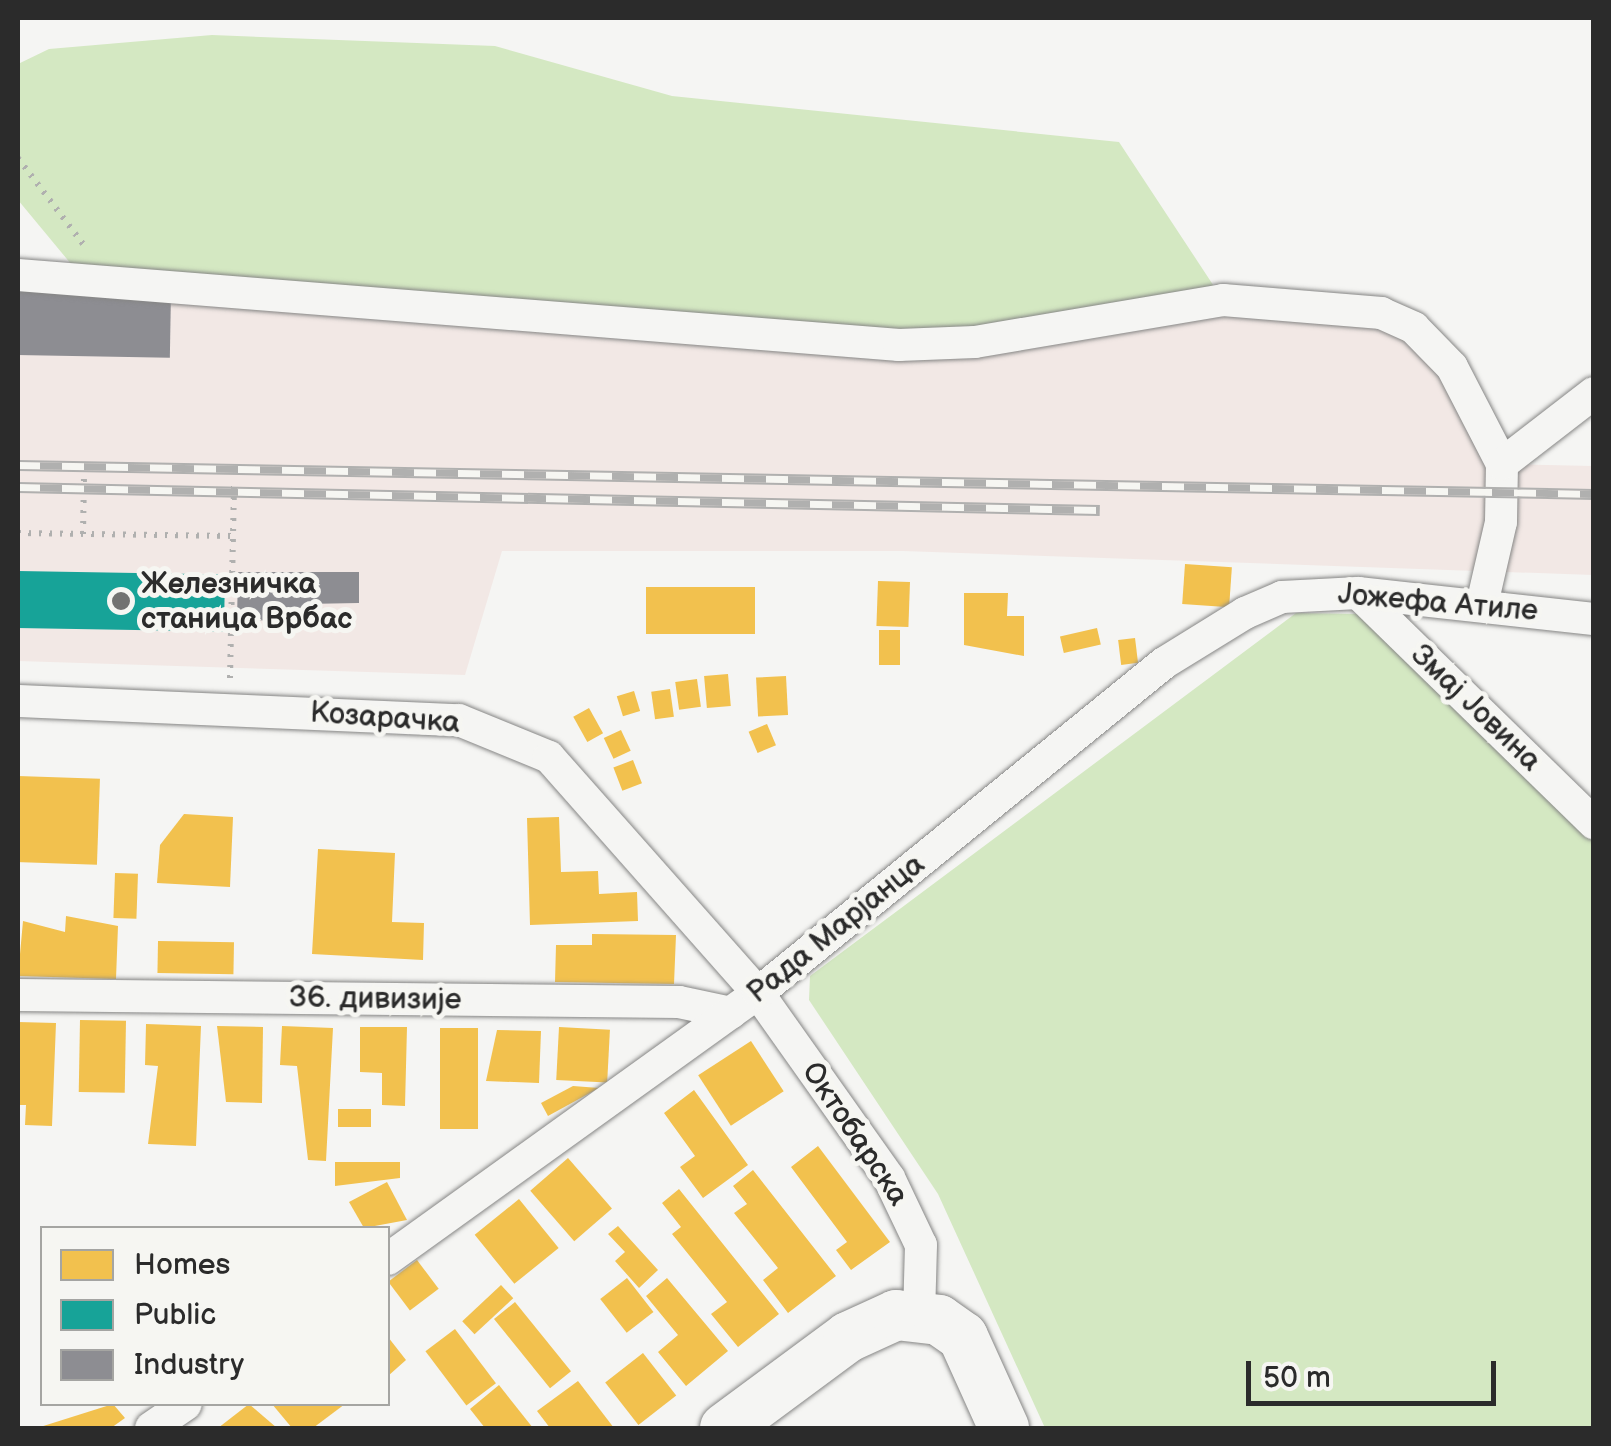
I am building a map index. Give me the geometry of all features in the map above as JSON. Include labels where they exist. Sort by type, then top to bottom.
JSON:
[{"type":"main road","points":[[725,1428],[848,1337],[896,1315],[919,1316],[963,1337],[1004,1428]]},
{"type":"street","points":[[18,275],[108,277],[899,345],[975,342],[1223,300],[1354,307],[1402,322],[1432,345],[1502,464],[1501,522],[1482,604]]},
{"type":"street","points":[[1502,464],[1594,393]]},
{"type":"street","name":"Јожефа Атиле","points":[[1282,597],[1358,593],[1594,618]]},
{"type":"street","name":"Змај Јовина","points":[[1358,593],[1594,823]]},
{"type":"street","name":"Рада Марјанца","points":[[390,1258],[758,994],[1164,663],[1282,597]]},
{"type":"street","name":"Козарачка","points":[[18,701],[459,720],[524,741],[572,776],[758,994]]},
{"type":"street","name":"Октобарска","points":[[758,994],[912,1220],[921,1246],[919,1316]]},
{"type":"street","name":"36. дивизије","points":[[18,995],[678,1002],[731,1013]]},
{"type":"street","points":[[152,1428],[183,1406]]},
{"type":"path","points":[[18,158],[108,277]]},
{"type":"path","points":[[84,478],[84,534]]},
{"type":"path","points":[[229,709],[234,481]]},
{"type":"path","points":[[18,533],[232,536]]},
{"type":"shaded area","points":[[18,275],[1223,300],[1402,322],[1502,464],[1593,466],[1593,575],[903,551],[502,551],[465,675],[18,661]]},
{"type":"green space","points":[[212,35],[495,46],[672,96],[1119,142],[1223,300],[975,342],[81,276],[18,200],[18,64],[49,49]]},
{"type":"green space","points":[[1296,613],[1363,614],[1593,839],[1593,1428],[1045,1428],[938,1194],[809,1000],[810,976]]},
{"type":"building: Homes","points":[[1185,564],[1232,567],[1229,607],[1182,604]]},
{"type":"building: Homes","points":[[878,581],[910,582],[908,627],[876,626]]},
{"type":"building: Homes","points":[[646,587],[755,587],[755,634],[646,634]]},
{"type":"building: Homes","points":[[964,593],[1008,593],[1007,616],[1024,616],[1024,656],[964,645]]},
{"type":"building: Homes","points":[[1097,628],[1101,645],[1064,653],[1060,637]]},
{"type":"building: Homes","points":[[879,630],[900,630],[900,665],[879,665]]},
{"type":"building: Homes","points":[[1135,638],[1138,663],[1121,665],[1118,640]]},
{"type":"building: Homes","points":[[728,674],[731,706],[707,708],[704,676]]},
{"type":"building: Homes","points":[[786,676],[788,715],[758,717],[756,678]]},
{"type":"building: Homes","points":[[697,679],[701,707],[679,710],[675,682]]},
{"type":"building: Homes","points":[[670,689],[674,717],[655,719],[651,692]]},
{"type":"building: Homes","points":[[634,691],[640,711],[623,716],[617,696]]},
{"type":"building: Homes","points":[[589,708],[603,733],[587,742],[573,717]]},
{"type":"building: Homes","points":[[767,724],[776,745],[758,753],[749,732]]},
{"type":"building: Homes","points":[[621,730],[631,751],[614,759],[604,738]]},
{"type":"building: Homes","points":[[633,760],[642,783],[622,791],[613,768]]},
{"type":"building: Homes","points":[[18,776],[100,779],[97,865],[18,862]]},
{"type":"building: Homes","points":[[184,814],[233,817],[230,887],[157,883],[160,845]]},
{"type":"building: Homes","points":[[559,817],[561,872],[598,871],[599,894],[637,892],[638,921],[530,925],[527,818]]},
{"type":"building: Homes","points":[[318,849],[395,853],[392,922],[424,923],[423,960],[312,954]]},
{"type":"building: Homes","points":[[115,873],[138,874],[136,919],[113,918]]},
{"type":"building: Homes","points":[[66,916],[118,926],[116,979],[18,976],[23,921],[65,932]]},
{"type":"building: Homes","points":[[592,934],[676,935],[674,984],[555,982],[556,945],[592,945]]},
{"type":"building: Homes","points":[[158,941],[234,942],[233,974],[157,973]]},
{"type":"building: Homes","points":[[80,1020],[126,1021],[125,1093],[79,1092]]},
{"type":"building: Homes","points":[[18,1022],[56,1023],[52,1126],[25,1125],[26,1105],[18,1105]]},
{"type":"building: Homes","points":[[146,1024],[201,1026],[196,1146],[148,1144],[158,1066],[145,1065]]},
{"type":"building: Homes","points":[[217,1026],[263,1027],[262,1103],[226,1102]]},
{"type":"building: Homes","points":[[282,1026],[333,1028],[326,1161],[308,1160],[297,1066],[280,1065]]},
{"type":"building: Homes","points":[[360,1027],[407,1027],[405,1106],[382,1105],[382,1073],[360,1072]]},
{"type":"building: Homes","points":[[559,1027],[610,1030],[607,1083],[556,1080]]},
{"type":"building: Homes","points":[[440,1028],[478,1028],[478,1129],[440,1129]]},
{"type":"building: Homes","points":[[497,1030],[541,1031],[539,1083],[486,1081]]},
{"type":"building: Homes","points":[[751,1041],[784,1091],[731,1126],[698,1075]]},
{"type":"building: Homes","points":[[573,1086],[599,1088],[548,1116],[541,1103]]},
{"type":"building: Homes","points":[[694,1090],[748,1165],[703,1198],[680,1167],[695,1156],[664,1113]]},
{"type":"building: Homes","points":[[338,1109],[371,1109],[371,1127],[338,1127]]},
{"type":"building: Homes","points":[[818,1146],[890,1242],[851,1270],[836,1250],[847,1242],[791,1167]]},
{"type":"building: Homes","points":[[568,1158],[612,1209],[574,1241],[530,1191]]},
{"type":"building: Homes","points":[[335,1162],[400,1162],[400,1178],[335,1186]]},
{"type":"building: Homes","points":[[753,1170],[836,1276],[788,1313],[763,1280],[778,1268],[734,1213],[747,1204],[733,1186]]},
{"type":"building: Homes","points":[[387,1182],[407,1220],[363,1226],[349,1202]]},
{"type":"building: Homes","points":[[679,1189],[779,1314],[738,1347],[711,1314],[727,1302],[672,1234],[681,1227],[662,1203]]},
{"type":"building: Homes","points":[[519,1199],[559,1248],[514,1284],[475,1235]]},
{"type":"building: Homes","points":[[618,1226],[658,1270],[639,1288],[615,1261],[625,1252],[608,1234]]},
{"type":"building: Homes","points":[[417,1260],[439,1289],[410,1310],[390,1280]]},
{"type":"building: Homes","points":[[627,1278],[653,1312],[627,1333],[600,1299]]},
{"type":"building: Homes","points":[[667,1278],[728,1351],[686,1386],[658,1352],[678,1335],[646,1296]]},
{"type":"building: Homes","points":[[501,1285],[513,1298],[475,1334],[462,1321]]},
{"type":"building: Homes","points":[[515,1302],[571,1371],[550,1388],[494,1319]]},
{"type":"building: Homes","points":[[455,1329],[496,1383],[466,1406],[425,1351]]},
{"type":"building: Homes","points":[[390,1340],[406,1360],[390,1374]]},
{"type":"building: Homes","points":[[643,1353],[676,1396],[638,1425],[605,1383]]},
{"type":"building: Homes","points":[[578,1381],[614,1428],[550,1428],[537,1411]]},
{"type":"building: Homes","points":[[499,1385],[533,1428],[485,1428],[470,1409]]},
{"type":"building: Homes","points":[[107,1406],[115,1406],[125,1418],[111,1428],[37,1428]]},
{"type":"building: Homes","points":[[251,1406],[277,1428],[218,1428]]},
{"type":"building: Homes","points":[[274,1406],[342,1406],[313,1428],[292,1428]]},
{"type":"building: Public","name":"Железничка станица Врбас","points":[[18,571],[225,575],[224,632],[18,628]]},
{"type":"building: Industry","points":[[18,290],[171,293],[170,358],[18,355]]},
{"type":"building: Industry","points":[[238,572],[359,572],[359,603],[305,604],[304,621],[237,620]]},
{"type":"railway","points":[[18,465],[1594,494]]},
{"type":"railway","points":[[18,487],[1100,510]]},
{"type":"place","name":"Железничка станица Врбас","points":[[121,601]]}]
